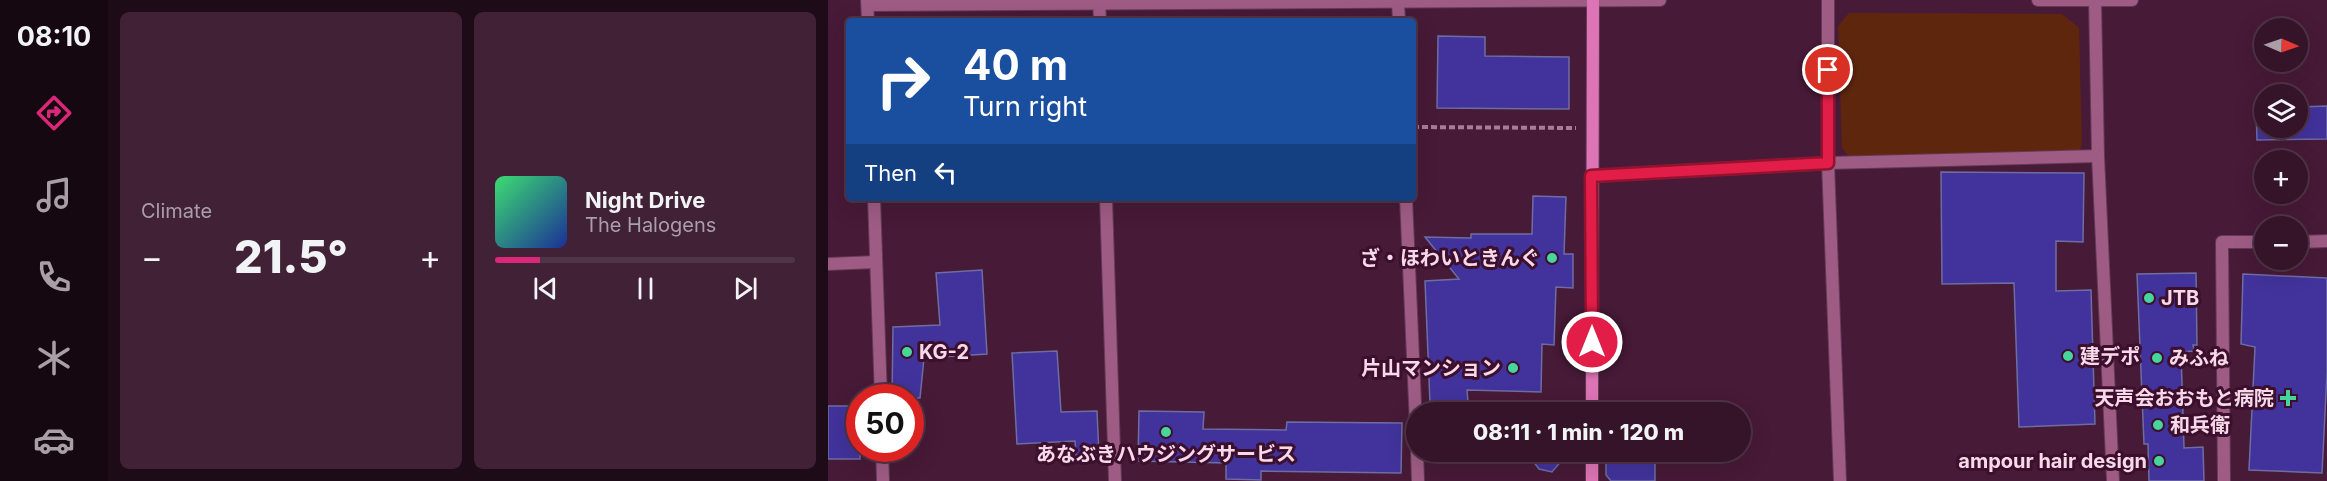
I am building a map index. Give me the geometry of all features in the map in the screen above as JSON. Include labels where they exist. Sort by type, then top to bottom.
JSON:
[{"type":"main road","points":[[1592,402],[1593,0]]},
{"type":"main road","points":[[1592,462],[1592,481]]},
{"type":"street","points":[[868,3],[1660,0]]},
{"type":"street","points":[[1828,0],[1828,163],[1840,481]]},
{"type":"street","points":[[2038,0],[2133,0]]},
{"type":"street","points":[[2095,0],[2098,156],[2113,481]]},
{"type":"street","points":[[1099,2],[1100,18]]},
{"type":"street","points":[[1398,2],[1399,18]]},
{"type":"street","points":[[1591,176],[1828,163],[2098,156]]},
{"type":"street","points":[[874,201],[880,384]]},
{"type":"street","points":[[1106,201],[1115,481]]},
{"type":"street","points":[[1406,201],[1415,402]]},
{"type":"street","points":[[2308,242],[2327,241]]},
{"type":"street","points":[[2224,481],[2222,242],[2254,242]]},
{"type":"street","points":[[828,264],[876,262]]},
{"type":"street","points":[[882,462],[883,481]]},
{"type":"street","points":[[1417,462],[1418,481]]},
{"type":"path","points":[[1416,127],[1592,129]]},
{"type":"shaded area","points":[[1849,13],[2062,14],[2079,28],[2082,144],[2079,152],[1849,157],[1842,148],[1838,26]]},
{"type":"building","points":[[1438,36],[1485,37],[1485,56],[1569,57],[1569,109],[1437,108]]},
{"type":"building","points":[[2327,106],[2327,139],[2257,140],[2257,138],[2308,138],[2308,107]]},
{"type":"building","points":[[1941,172],[2084,173],[2083,242],[2056,241],[2056,291],[2091,290],[2095,424],[2019,427],[2014,283],[1942,284]]},
{"type":"building","points":[[1533,196],[1566,197],[1564,254],[1573,254],[1573,288],[1556,287],[1554,345],[1542,344],[1541,392],[1467,390],[1468,402],[1430,402],[1425,281],[1459,279],[1425,237],[1471,238],[1471,234],[1532,234]]},
{"type":"building","points":[[982,270],[987,354],[924,358],[921,384],[892,384],[893,327],[940,325],[936,273]]},
{"type":"building","points":[[2196,273],[2197,345],[2193,345],[2194,351],[2181,352],[2184,448],[2203,447],[2204,481],[2149,481],[2148,444],[2144,444],[2137,274]]},
{"type":"building","points":[[2243,274],[2327,278],[2327,373],[2322,473],[2249,470],[2255,347],[2241,344]]},
{"type":"building","points":[[1057,351],[1061,412],[1097,411],[1099,455],[1076,455],[1075,441],[1017,444],[1012,353]]},
{"type":"building","points":[[828,406],[846,406],[846,459],[828,459]]},
{"type":"building","points":[[1139,411],[1204,412],[1203,429],[1286,430],[1287,422],[1402,423],[1401,473],[1261,471],[1261,480],[1226,479],[1226,463],[1138,461]]},
{"type":"building","points":[[1534,462],[1560,462],[1552,472],[1539,469]]},
{"type":"building","points":[[1606,462],[1655,462],[1655,481],[1611,481],[1606,475]]},
{"type":"place","name":"ざ・ほわいときんぐ","points":[[1552,258]]},
{"type":"place","name":"JTB","points":[[2149,298]]},
{"type":"place","name":"KG-2","points":[[907,352]]},
{"type":"place","name":"建デポ","points":[[2068,356]]},
{"type":"place","name":"みふね","points":[[2157,358]]},
{"type":"place","name":"片山マンション","points":[[1513,368]]},
{"type":"place","name":"天声会おおもと病院","points":[[2288,398]]},
{"type":"place","name":"和兵衛","points":[[2158,425]]},
{"type":"place","name":"あなぶきハウジングサービス","points":[[1166,432]]},
{"type":"place","name":"ampour hair design","points":[[2159,461]]},
{"type":"route","points":[[1592,342],[1591,176],[1828,163],[1828,70]]}]
